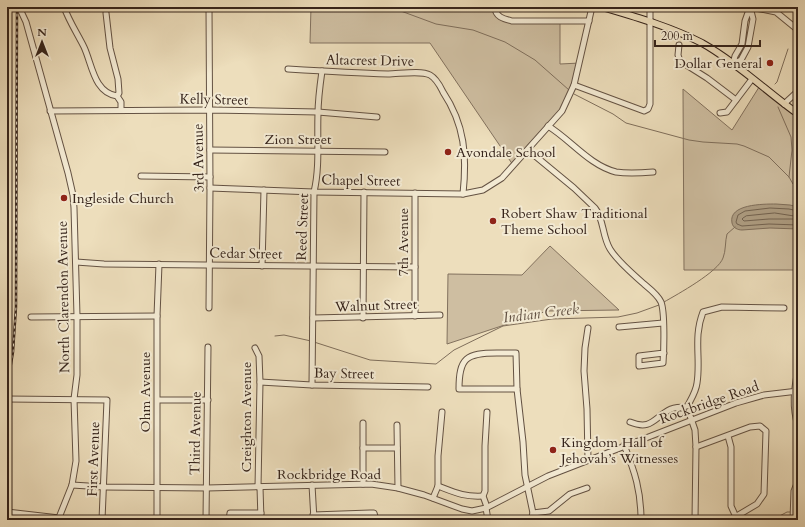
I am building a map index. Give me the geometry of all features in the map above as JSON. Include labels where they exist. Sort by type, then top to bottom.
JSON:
[{"type":"main road","points":[[602,7],[681,33],[703,44],[734,64],[798,114]]},
{"type":"street","name":"North Clarendon Avenue","points":[[19,7],[23,14],[73,195],[77,316],[77,375],[74,399],[76,462],[72,485],[59,519]]},
{"type":"street","points":[[23,14],[25,7]]},
{"type":"street","points":[[64,7],[84,47],[93,75],[102,88],[112,95],[117,96],[121,102],[121,110]]},
{"type":"street","name":"3rd Avenue","points":[[209,7],[209,308]]},
{"type":"street","points":[[496,7],[495,11],[499,16],[512,21],[589,21]]},
{"type":"street","name":"Chapel Street","points":[[210,188],[314,192],[463,194],[483,190],[502,178],[562,111],[574,85],[592,7]]},
{"type":"street","points":[[574,85],[644,110],[648,109],[650,104],[650,7]]},
{"type":"street","points":[[750,7],[776,12],[798,30]]},
{"type":"street","points":[[734,64],[735,56],[741,45],[745,22],[750,7]]},
{"type":"street","points":[[734,64],[741,60],[747,49],[753,19],[750,7]]},
{"type":"street","points":[[106,13],[110,48],[118,79],[119,93],[117,96]]},
{"type":"street","points":[[679,45],[678,55],[680,61],[707,78],[736,100]]},
{"type":"street","points":[[741,45],[747,49]]},
{"type":"street","name":"Altacrest Drive","points":[[288,69],[388,74],[421,73],[430,75],[435,79],[443,91],[456,116],[462,134],[465,167],[463,194]]},
{"type":"street","name":"Reed Street","points":[[312,385],[314,192],[318,151],[318,112],[322,71]]},
{"type":"street","points":[[720,113],[727,112],[752,79]]},
{"type":"street","points":[[784,104],[798,91]]},
{"type":"street","name":"Kelly Street","points":[[50,111],[210,110],[318,112],[377,117]]},
{"type":"street","points":[[548,126],[588,158],[610,169],[622,173],[654,172]]},
{"type":"street","name":"Zion Street","points":[[210,150],[385,152]]},
{"type":"street","points":[[528,150],[574,188],[598,212],[604,235],[611,250],[630,272],[661,301],[663,311],[664,353],[663,363],[639,366],[639,356],[664,353]]},
{"type":"street","points":[[141,176],[210,177]]},
{"type":"street","points":[[262,266],[264,190]]},
{"type":"street","points":[[363,318],[364,192]]},
{"type":"street","name":"7th Avenue","points":[[415,193],[415,316]]},
{"type":"street","name":"Cedar Street","points":[[76,262],[262,266],[415,267]]},
{"type":"street","name":"Ohm Avenue","points":[[157,520],[157,316],[159,264]]},
{"type":"street","points":[[695,520],[695,430],[687,407],[695,391],[697,382],[698,328],[703,312],[722,307],[784,308]]},
{"type":"street","name":"Walnut Street","points":[[313,318],[440,315]]},
{"type":"street","points":[[31,317],[157,316]]},
{"type":"street","points":[[619,328],[663,323]]},
{"type":"street","points":[[588,328],[584,371],[587,409],[588,460]]},
{"type":"street","name":"Third Avenue","points":[[206,520],[208,347]]},
{"type":"street","name":"Creighton Avenue","points":[[255,348],[259,356],[260,382],[259,487],[261,520]]},
{"type":"street","points":[[517,389],[459,389],[460,370],[468,358],[476,354],[516,353],[517,389],[525,475],[533,513],[531,520]]},
{"type":"street","points":[[798,370],[795,416],[798,426]]},
{"type":"street","name":"Bay Street","points":[[260,382],[312,385],[428,387]]},
{"type":"street","name":"Rockbridge Road","points":[[72,485],[104,487],[207,488],[363,484],[398,488],[472,511],[486,508],[528,486],[588,460],[754,397],[773,393],[796,391]]},
{"type":"street","points":[[7,399],[74,399]]},
{"type":"street","name":"First Avenue","points":[[74,399],[107,400],[102,520]]},
{"type":"street","points":[[158,400],[208,400]]},
{"type":"street","points":[[630,422],[639,426],[647,425],[656,421],[671,409],[687,407]]},
{"type":"street","points":[[433,498],[438,486],[438,456],[442,412]]},
{"type":"street","points":[[487,412],[485,490],[483,496],[488,520]]},
{"type":"street","points":[[363,423],[363,484]]},
{"type":"street","points":[[397,425],[398,488]]},
{"type":"street","points":[[696,447],[755,426],[760,426],[766,431],[764,494],[757,504],[730,520]]},
{"type":"street","points":[[728,436],[731,447],[731,506],[736,517]]},
{"type":"street","points":[[624,446],[640,492],[641,520]]},
{"type":"street","points":[[363,448],[397,448]]},
{"type":"street","points":[[793,520],[794,491],[798,481]]},
{"type":"street","points":[[312,485],[313,517],[370,513],[374,514],[376,520]]},
{"type":"street","points":[[438,486],[469,497],[483,496]]},
{"type":"street","points":[[533,513],[549,511],[570,494],[587,488]]},
{"type":"street","points":[[7,512],[59,519]]},
{"type":"street","points":[[229,520],[230,513],[261,513]]},
{"type":"shaded area","points":[[311,7],[496,7],[497,14],[509,20],[560,22],[560,64],[580,63],[572,93],[560,114],[513,165],[430,43],[310,43]]},
{"type":"shaded area","points":[[761,84],[798,111],[798,270],[684,270],[683,89],[732,130]]},
{"type":"shaded area","points":[[550,246],[619,310],[547,311],[447,344],[448,274],[522,275]]},
{"type":"water","points":[[776,204],[798,207],[798,229],[770,228],[740,230],[733,226],[732,217],[735,212],[748,206]]},
{"type":"waterway","points":[[390,7],[436,24],[473,30],[505,42],[535,60],[569,90]]},
{"type":"waterway","points":[[775,84],[788,49]]},
{"type":"waterway","points":[[574,94],[613,114],[626,123],[689,140],[737,144],[744,146],[769,157],[798,188]]},
{"type":"waterway","points":[[778,107],[791,137],[792,150],[789,177]]},
{"type":"waterway","name":"Indian Creek","points":[[664,302],[706,276],[720,264],[724,255],[727,234],[735,227]]},
{"type":"waterway","name":"Indian Creek","points":[[314,342],[370,360],[436,364],[454,350],[503,326],[552,319],[618,317],[637,313],[659,305]]},
{"type":"waterway","name":"Indian Creek","points":[[275,336],[284,335],[311,341]]},
{"type":"waterway","points":[[772,520],[787,512],[790,512]]},
{"type":"railway","points":[[7,388],[13,352],[16,307],[17,7]]},
{"type":"place","name":"Dollar General","points":[[770,63]]},
{"type":"place","name":"Avondale School","points":[[448,152]]},
{"type":"place","name":"Ingleside Church","points":[[64,198]]},
{"type":"place","name":"Robert Shaw Traditional Theme School","points":[[493,221]]},
{"type":"place","name":"Kingdom Hall of Jehovah’s Witnesses","points":[[553,450]]}]
